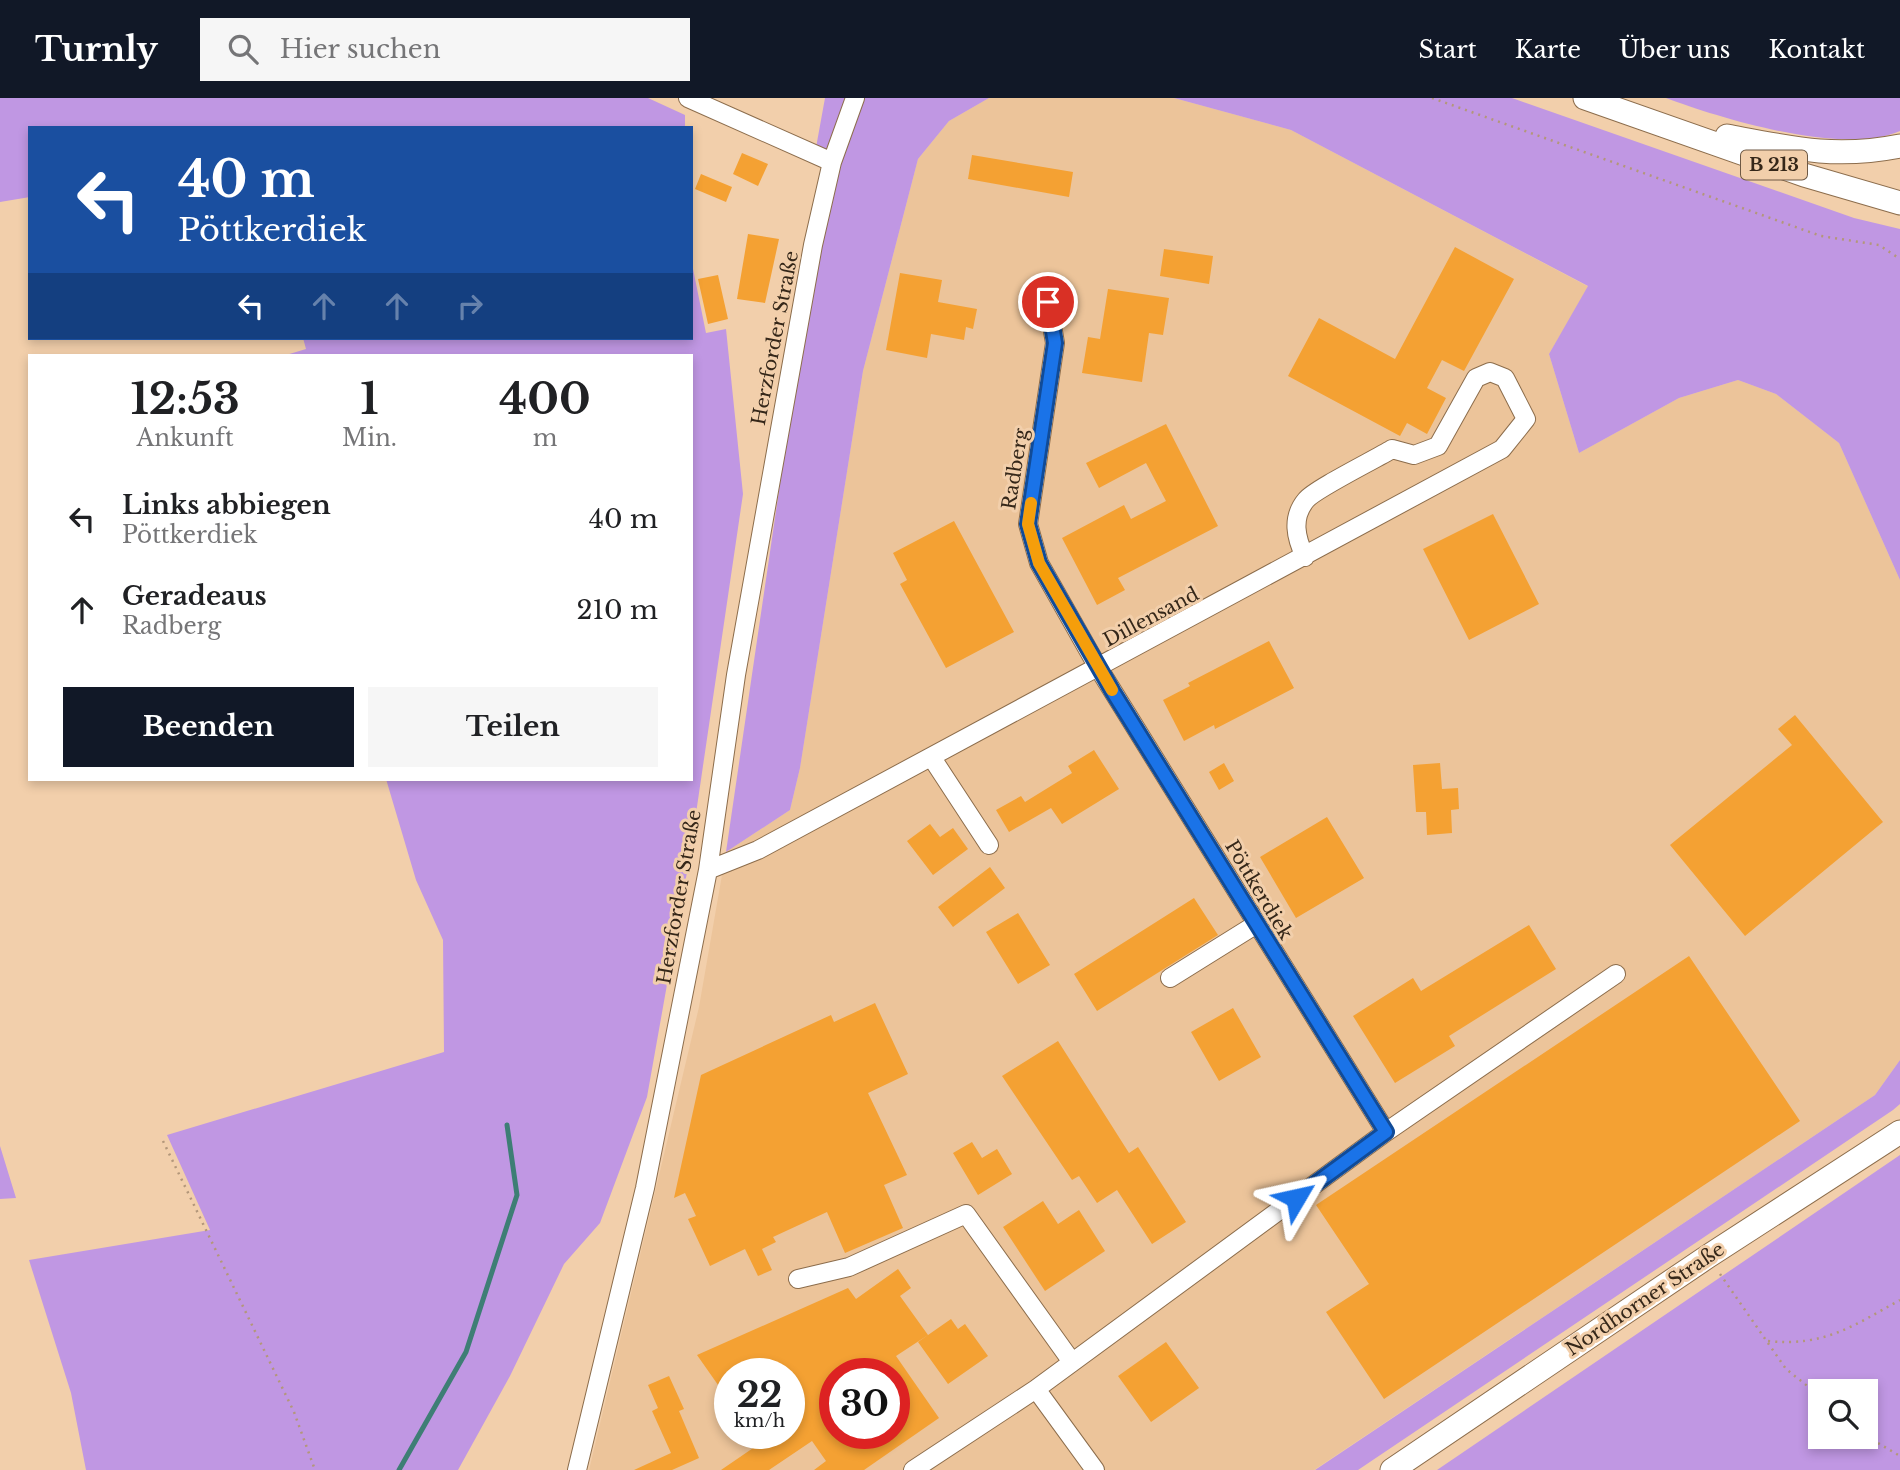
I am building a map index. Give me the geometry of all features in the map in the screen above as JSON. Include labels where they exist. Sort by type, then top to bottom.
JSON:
[{"type":"main road","name":"B 213","points":[[1585,98],[1804,175],[1900,203]]},
{"type":"main road","points":[[1650,121],[1814,152],[1865,153],[1900,146]]},
{"type":"main road","name":"Nordhorner Straße","points":[[1392,1470],[1707,1257],[1900,1132]]},
{"type":"street","points":[[688,98],[832,162]]},
{"type":"street","name":"Herzforder Straße","points":[[578,1470],[645,1188],[708,870],[736,675],[782,411],[832,162],[855,98]]},
{"type":"street","name":"Radberg","points":[[1048,302],[1055,343],[1028,524],[1039,563],[1099,669]]},
{"type":"street","name":"Dillensand","points":[[708,870],[758,850],[932,758],[1099,669],[1305,557],[1502,449],[1526,419],[1505,378],[1490,372],[1476,378],[1438,446],[1414,455],[1392,449],[1307,499],[1297,520],[1297,539],[1305,557]]},
{"type":"street","name":"Pöttkerdiek","points":[[1099,669],[1255,925],[1386,1132]]},
{"type":"street","points":[[932,758],[989,845]]},
{"type":"street","points":[[1170,978],[1255,925]]},
{"type":"street","points":[[913,1470],[1036,1389],[1386,1132],[1616,974]]},
{"type":"street","points":[[798,1279],[849,1267],[966,1214],[1072,1363]]},
{"type":"street","points":[[1036,1389],[1095,1470]]},
{"type":"path","points":[[1432,98],[1821,236],[1879,245],[1900,259]]},
{"type":"path","points":[[163,1141],[294,1412],[315,1470]]},
{"type":"path","points":[[1707,1257],[1786,1369],[1808,1386]]},
{"type":"path","points":[[1768,1340],[1818,1340],[1838,1335],[1900,1300]]},
{"type":"path","points":[[1878,1443],[1900,1456]]},
{"type":"shaded area","points":[[0,98],[648,98],[685,115],[685,126],[28,126],[28,197],[0,202]]},
{"type":"shaded area","points":[[825,98],[989,98],[949,121],[918,159],[863,371],[800,768],[790,810],[726,852],[815,245],[832,162],[815,153]]},
{"type":"shaded area","points":[[989,98],[1174,98],[1291,130],[1589,287],[1549,354],[1579,453],[1679,398],[1738,380],[1776,394],[1839,443],[1900,580],[1900,1060],[1875,1095],[1314,1470],[589,1470],[699,1007],[726,852],[790,810],[800,768],[863,371],[918,159],[949,121]]},
{"type":"shaded area","points":[[1174,98],[1512,98],[1854,218],[1900,229],[1900,580],[1839,443],[1776,394],[1738,380],[1679,398],[1579,453],[1549,354],[1588,286],[1291,130]]},
{"type":"shaded area","points":[[1666,98],[1900,98],[1900,131],[1876,138],[1816,137],[1718,116]]},
{"type":"shaded area","points":[[693,269],[706,333],[726,329],[743,494],[689,861],[647,1097],[600,1223],[564,1264],[510,1376],[458,1470],[86,1470],[71,1393],[29,1260],[210,1230],[167,1135],[444,1052],[443,940],[416,880],[387,781],[693,781],[693,354],[289,354],[306,349],[304,340],[693,340]]},
{"type":"shaded area","points":[[1900,1060],[1900,1104],[1893,1110],[1358,1470],[1315,1470],[1875,1095]]},
{"type":"shaded area","points":[[0,1146],[16,1198],[0,1199]]},
{"type":"shaded area","points":[[1900,1155],[1900,1470],[1437,1470]]},
{"type":"building","points":[[742,153],[768,164],[758,186],[733,174]]},
{"type":"building","points":[[972,155],[1073,172],[1069,197],[968,179]]},
{"type":"building","points":[[701,174],[732,187],[726,202],[695,189]]},
{"type":"building","points":[[748,234],[779,239],[765,303],[737,299]]},
{"type":"building","points":[[1455,247],[1514,279],[1464,371],[1442,360],[1427,388],[1446,398],[1427,434],[1407,423],[1400,436],[1288,376],[1319,318],[1395,359]]},
{"type":"building","points":[[1164,249],[1213,256],[1209,284],[1160,276]]},
{"type":"building","points":[[900,273],[942,280],[938,302],[977,309],[973,329],[966,327],[964,340],[931,334],[927,358],[886,350]]},
{"type":"building","points":[[718,275],[728,319],[708,324],[698,279]]},
{"type":"building","points":[[1108,289],[1169,298],[1163,335],[1149,333],[1142,382],[1082,373],[1088,337],[1100,339]]},
{"type":"building","points":[[1166,424],[1218,526],[1118,578],[1125,590],[1097,605],[1062,538],[1124,505],[1131,519],[1166,501],[1146,463],[1099,488],[1086,463]]},
{"type":"building","points":[[1493,514],[1539,604],[1469,640],[1423,549]]},
{"type":"building","points":[[954,521],[1014,632],[946,668],[900,584],[907,580],[893,553]]},
{"type":"building","points":[[1269,641],[1294,688],[1215,729],[1214,725],[1184,741],[1163,700],[1190,686],[1188,683]]},
{"type":"building","points":[[1795,715],[1883,822],[1745,936],[1670,845],[1792,745],[1778,729]]},
{"type":"building","points":[[1094,750],[1119,789],[1062,824],[1051,808],[1009,832],[996,810],[1021,796],[1025,802],[1072,773],[1068,766]]},
{"type":"building","points":[[1224,763],[1234,781],[1219,790],[1209,772]]},
{"type":"building","points":[[1440,763],[1442,789],[1458,788],[1459,809],[1451,810],[1452,833],[1427,835],[1426,812],[1416,812],[1413,765]]},
{"type":"building","points":[[1327,817],[1364,878],[1296,918],[1260,857]]},
{"type":"building","points":[[930,824],[940,837],[953,828],[968,849],[933,875],[907,841]]},
{"type":"building","points":[[990,867],[1005,888],[953,927],[938,907]]},
{"type":"building","points":[[1194,898],[1218,935],[1097,1011],[1074,974]]},
{"type":"building","points":[[1018,913],[1050,965],[1018,984],[986,932]]},
{"type":"building","points":[[1529,925],[1556,969],[1449,1036],[1455,1046],[1395,1083],[1353,1016],[1413,978],[1421,991]]},
{"type":"building","points":[[1689,956],[1800,1121],[1384,1399],[1326,1312],[1369,1284],[1316,1205]]},
{"type":"building","points":[[875,1003],[908,1074],[868,1093],[907,1175],[884,1185],[903,1228],[845,1253],[827,1212],[773,1237],[776,1242],[762,1249],[772,1270],[758,1276],[745,1249],[710,1266],[688,1219],[696,1216],[685,1193],[674,1198],[701,1075],[831,1015],[834,1022]]},
{"type":"building","points":[[1233,1008],[1261,1057],[1219,1081],[1191,1032]]},
{"type":"building","points":[[1058,1041],[1129,1153],[1138,1147],[1186,1222],[1152,1244],[1117,1190],[1097,1203],[1079,1176],[1072,1180],[1002,1076]]},
{"type":"building","points":[[972,1142],[982,1158],[997,1149],[1012,1174],[978,1195],[953,1153]]},
{"type":"building","points":[[1043,1201],[1058,1224],[1079,1210],[1105,1251],[1045,1291],[1003,1227]]},
{"type":"building","points":[[898,1269],[911,1288],[900,1296],[928,1335],[896,1356],[897,1358],[819,1358],[819,1449],[894,1449],[864,1470],[814,1470],[826,1461],[812,1441],[805,1446],[805,1358],[714,1358],[714,1379],[697,1355],[848,1288],[856,1299]]},
{"type":"building","points":[[951,1319],[958,1329],[965,1324],[988,1356],[948,1384],[918,1342]]},
{"type":"building","points":[[1166,1342],[1199,1388],[1151,1422],[1118,1376]]},
{"type":"building","points":[[669,1376],[684,1409],[679,1411],[699,1458],[672,1470],[634,1470],[671,1453],[652,1411],[658,1408],[648,1385]]},
{"type":"building","points":[[910,1376],[939,1418],[910,1438]]},
{"type":"building","points":[[752,1449],[800,1449],[769,1470],[721,1470]]},
{"type":"waterway","points":[[399,1470],[466,1352],[517,1195],[507,1125]]},
{"type":"slow traffic","points":[[1031,503],[1028,524],[1039,563],[1112,690]]},
{"type":"route","points":[[1048,302],[1055,343],[1028,524],[1039,563],[1113,692],[1386,1132],[1296,1198]]}]
